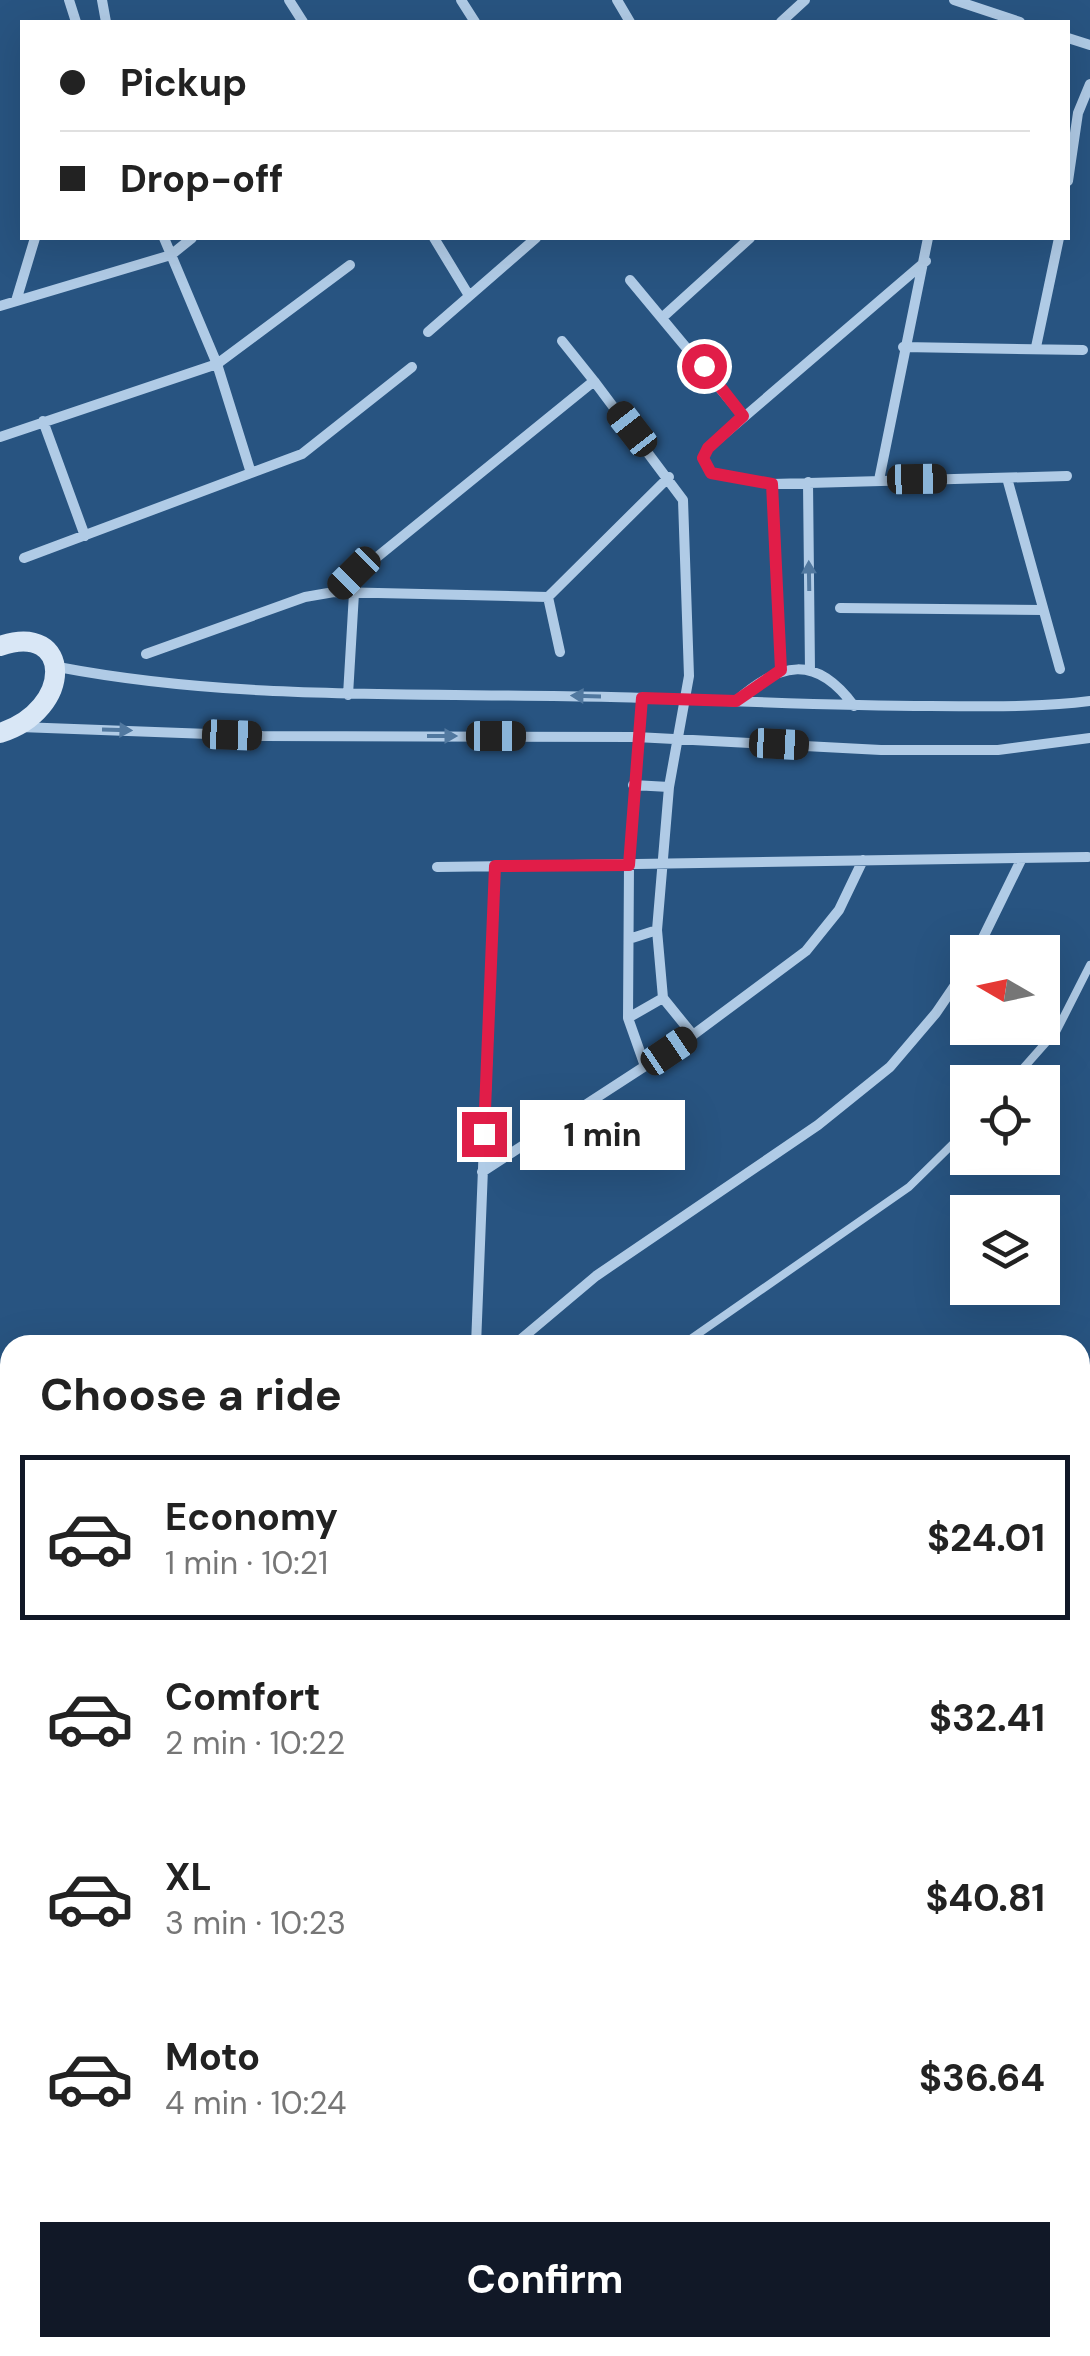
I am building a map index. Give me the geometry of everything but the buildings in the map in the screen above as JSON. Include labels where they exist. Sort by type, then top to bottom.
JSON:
[{"type":"street","points":[[786,0],[793,12]]},
{"type":"street","points":[[783,20],[804,0]]},
{"type":"street","points":[[954,0],[1013,20]]},
{"type":"street","points":[[973,20],[979,10]]},
{"type":"street","points":[[1070,167],[1078,113],[1090,84]]},
{"type":"street","points":[[16,301],[33,240]]},
{"type":"street","points":[[165,240],[217,364],[252,473]]},
{"type":"street","points":[[0,306],[171,255],[190,240]]},
{"type":"street","points":[[435,240],[468,294]]},
{"type":"street","points":[[428,332],[534,240]]},
{"type":"street","points":[[664,316],[748,240]]},
{"type":"street","points":[[880,480],[903,347],[926,262],[928,240]]},
{"type":"street","points":[[1036,347],[1059,240]]},
{"type":"street","points":[[926,262],[708,448],[703,458],[711,473],[721,478],[772,484],[1067,476]]},
{"type":"street","points":[[0,437],[217,364],[350,265]]},
{"type":"street","points":[[630,280],[664,316],[743,416]]},
{"type":"street","points":[[562,341],[683,500],[690,651],[669,787],[657,930],[662,998],[693,1035]]},
{"type":"street","points":[[903,347],[1084,350]]},
{"type":"street","points":[[24,558],[302,454],[412,367]]},
{"type":"street","points":[[334,592],[594,381]]},
{"type":"street","points":[[43,422],[85,536]]},
{"type":"street","points":[[146,654],[305,597],[334,592],[548,598],[669,477]]},
{"type":"street","points":[[1007,478],[1060,669]]},
{"type":"street","points":[[808,482],[810,671]]},
{"type":"street","points":[[772,484],[781,670]]},
{"type":"street","points":[[348,695],[354,593]]},
{"type":"street","points":[[548,598],[560,652]]},
{"type":"street","points":[[840,608],[1043,610]]},
{"type":"street","points":[[5,638],[50,654],[58,667],[145,684],[348,695],[453,692],[854,706],[1002,706],[1090,701]]},
{"type":"street","points":[[10,730],[48,701],[58,667]]},
{"type":"street","points":[[736,701],[781,670],[810,671],[831,679],[854,706]]},
{"type":"street","points":[[642,698],[629,865],[628,1018],[645,1066]]},
{"type":"street","points":[[10,730],[263,736],[636,737],[880,750],[998,750],[1090,738]]},
{"type":"street","points":[[633,785],[669,787]]},
{"type":"street","points":[[437,867],[1088,857]]},
{"type":"street","points":[[984,935],[1022,858]]},
{"type":"street","points":[[482,1172],[693,1035],[806,952],[838,910],[863,860]]},
{"type":"street","points":[[476,1335],[495,866]]},
{"type":"street","points":[[628,939],[657,930]]},
{"type":"street","points":[[526,1335],[596,1276],[818,1125],[890,1067],[950,992]]},
{"type":"street","points":[[628,1018],[662,998]]},
{"type":"lane","points":[[1026,1065],[1058,1030],[1090,965]]},
{"type":"lane","points":[[696,1335],[909,1187],[950,1147]]},
{"type":"route","points":[[484,1134],[495,866],[629,865],[642,698],[736,701],[781,670],[772,484],[721,478],[711,473],[703,458],[708,448],[743,416],[704,366]]}]
